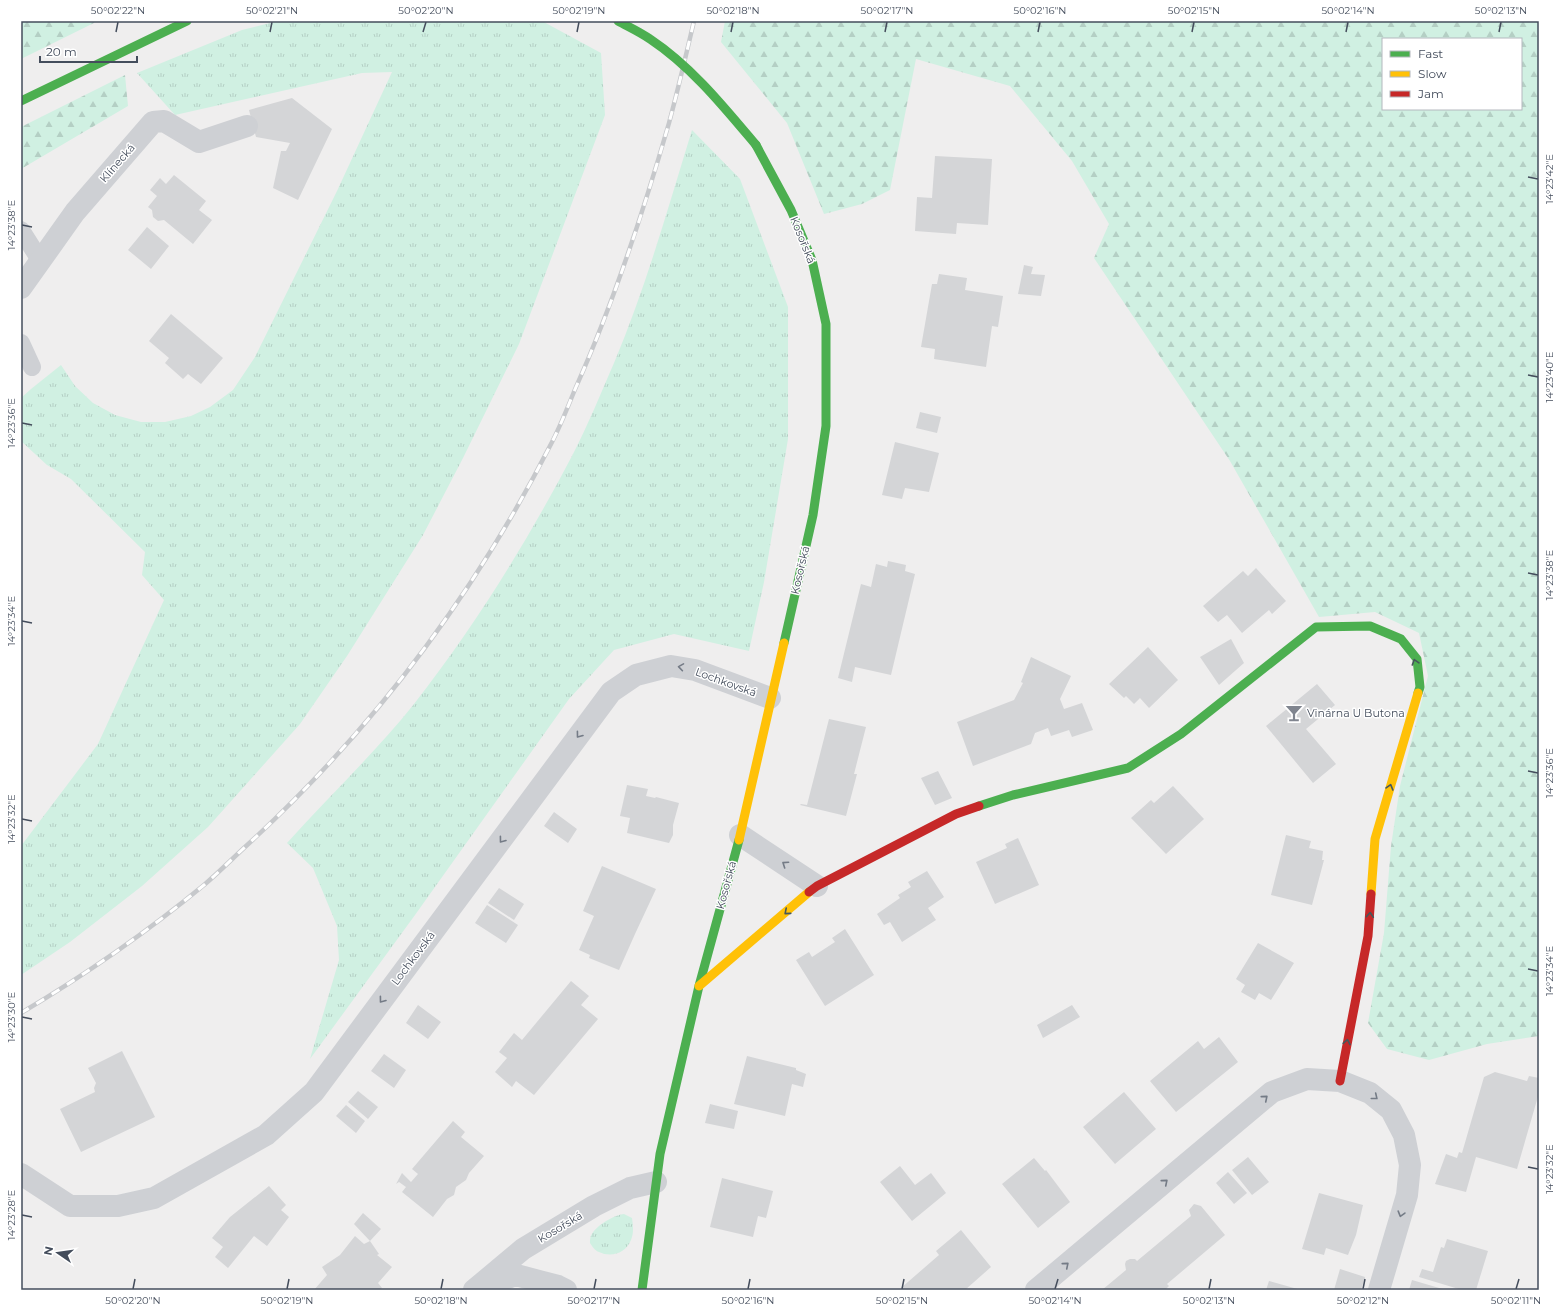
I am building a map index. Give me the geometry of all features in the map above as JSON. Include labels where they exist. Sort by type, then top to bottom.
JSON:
[{"type":"street","points":[[21,101],[187,21]]},
{"type":"street","name":"Kosořská","points":[[618,21],[651,39],[688,69],[726,108],[756,145],[791,210],[812,260],[826,324],[827,374],[826,426],[813,515],[770,698],[740,835],[700,986],[660,1154],[642,1290]]},
{"type":"street","name":"Klínecká","points":[[21,288],[75,212],[153,122],[164,121],[199,142],[247,126]]},
{"type":"street","points":[[700,986],[817,886],[956,814],[1013,795],[1128,768],[1181,734],[1316,627],[1370,626],[1401,639],[1416,659],[1420,686],[1375,839],[1368,936],[1340,1081]]},
{"type":"street","name":"Lochkovská","points":[[21,1174],[70,1206],[118,1206],[154,1198],[266,1135],[314,1092],[611,692],[636,675],[671,666],[695,670],[770,698]]},
{"type":"street","points":[[740,835],[817,886]]},
{"type":"street","points":[[1036,1290],[1272,1092],[1307,1079],[1340,1081],[1370,1093],[1391,1110],[1404,1135],[1410,1165],[1407,1195],[1379,1290]]},
{"type":"street","name":"Kosořská","points":[[475,1290],[523,1250],[594,1206],[630,1188],[656,1182]]},
{"type":"street","points":[[475,1290],[516,1275],[558,1286],[566,1290]]},
{"type":"lane","points":[[21,230],[40,260]]},
{"type":"lane","points":[[21,343],[32,367]]},
{"type":"green space","points":[[21,21],[98,21],[21,59]]},
{"type":"green space","points":[[278,21],[542,21],[601,53],[605,115],[519,344],[423,535],[347,656],[300,724],[208,827],[142,886],[70,942],[21,975],[21,846],[98,744],[164,600],[142,575],[145,552],[71,479],[47,465],[21,441],[21,398],[61,365],[75,386],[93,403],[115,415],[141,422],[165,422],[191,416],[210,407],[233,390],[255,357],[337,191],[392,72],[362,73],[175,115],[137,73],[242,30]]},
{"type":"green space","points":[[725,21],[1539,21],[1539,1036],[1487,1044],[1429,1060],[1387,1049],[1368,1023],[1384,933],[1391,846],[1400,786],[1428,676],[1419,633],[1375,612],[1319,617],[1230,461],[1094,258],[1109,224],[1072,161],[1010,86],[916,59],[890,190],[862,204],[824,214],[787,123],[721,42]]},
{"type":"green space","points":[[125,75],[128,106],[21,169],[21,127]]},
{"type":"green space","points":[[692,130],[740,179],[788,307],[788,439],[764,582],[749,651],[674,634],[614,650],[569,699],[310,1059],[339,960],[337,926],[313,868],[287,843],[384,740],[414,704],[479,614],[519,551],[584,432],[626,334],[656,247]]},
{"type":"green space","points":[[624,1214],[632,1218],[633,1226],[633,1235],[626,1248],[613,1254],[604,1254],[596,1251],[590,1243],[591,1236],[594,1231],[606,1221],[615,1216]]},
{"type":"building","points":[[292,98],[332,129],[298,200],[273,188],[281,151],[286,151],[290,143],[256,137],[249,110]]},
{"type":"building","points":[[935,156],[992,159],[988,225],[957,223],[956,234],[915,231],[917,197],[932,198]]},
{"type":"building","points":[[174,175],[206,201],[199,210],[212,220],[193,244],[164,220],[158,221],[153,217],[152,210],[148,207],[157,196],[150,190],[160,178],[166,184]]},
{"type":"building","points":[[147,227],[169,246],[151,269],[128,250]]},
{"type":"building","points":[[1024,265],[1033,267],[1031,274],[1045,275],[1041,296],[1018,294]]},
{"type":"building","points":[[939,274],[967,278],[965,290],[1003,296],[998,327],[992,326],[986,367],[934,359],[935,349],[921,347],[932,284],[937,284]]},
{"type":"building","points":[[171,314],[223,358],[201,384],[188,374],[183,379],[165,363],[169,358],[149,341]]},
{"type":"building","points":[[920,412],[941,417],[937,433],[916,428]]},
{"type":"building","points":[[895,442],[939,453],[929,492],[905,488],[902,499],[882,495]]},
{"type":"building","points":[[888,561],[906,565],[905,571],[915,574],[891,675],[855,667],[852,682],[838,678],[861,584],[871,587],[876,564],[887,567]]},
{"type":"building","points":[[1256,568],[1286,601],[1272,614],[1269,610],[1242,633],[1227,615],[1218,622],[1203,606],[1243,571],[1248,576]]},
{"type":"building","points":[[1231,639],[1244,663],[1219,685],[1200,657]]},
{"type":"building","points":[[1148,647],[1178,680],[1149,708],[1140,698],[1134,704],[1126,696],[1124,698],[1109,684]]},
{"type":"building","points":[[1031,657],[1071,676],[1060,699],[1064,709],[1082,703],[1093,730],[1072,737],[1069,730],[1051,736],[1048,728],[1035,733],[1031,744],[973,766],[957,722],[1014,700],[1023,683],[1021,682]]},
{"type":"building","points":[[1317,684],[1335,705],[1306,729],[1336,764],[1313,783],[1266,726]]},
{"type":"building","points":[[829,719],[866,727],[854,774],[857,774],[846,816],[800,805],[807,805]]},
{"type":"building","points":[[938,771],[952,798],[935,805],[921,778]]},
{"type":"building","points":[[627,785],[648,789],[646,796],[679,803],[673,825],[673,835],[669,843],[627,833],[630,818],[620,816]]},
{"type":"building","points":[[1173,786],[1204,819],[1166,854],[1131,818],[1151,800],[1154,803]]},
{"type":"building","points":[[554,812],[577,829],[568,843],[544,826]]},
{"type":"building","points":[[1286,835],[1311,841],[1309,848],[1323,851],[1322,860],[1324,860],[1312,905],[1271,895]]},
{"type":"building","points":[[1018,838],[1039,885],[995,904],[976,862],[1007,848],[1005,844]]},
{"type":"building","points":[[602,866],[656,889],[619,970],[589,958],[590,955],[579,950],[594,916],[583,911]]},
{"type":"building","points":[[927,871],[944,897],[928,908],[936,920],[902,942],[890,922],[884,925],[877,914],[900,898],[898,895],[911,887],[908,882]]},
{"type":"building","points":[[499,888],[524,904],[514,920],[488,903]]},
{"type":"building","points":[[487,905],[518,925],[506,943],[475,923]]},
{"type":"building","points":[[845,929],[874,975],[825,1006],[796,960],[809,952],[812,957],[835,942],[832,938]]},
{"type":"building","points":[[1258,943],[1294,963],[1271,1000],[1259,993],[1255,1000],[1241,992],[1245,985],[1236,979]]},
{"type":"building","points":[[571,981],[589,996],[581,1005],[598,1019],[534,1095],[516,1081],[512,1087],[495,1072],[507,1058],[499,1052],[514,1033],[522,1040]]},
{"type":"building","points":[[418,1005],[441,1022],[428,1039],[406,1023]]},
{"type":"building","points":[[1072,1005],[1080,1017],[1043,1038],[1037,1025]]},
{"type":"building","points":[[1219,1037],[1238,1062],[1176,1112],[1150,1081],[1198,1041],[1204,1049]]},
{"type":"building","points":[[122,1051],[155,1117],[81,1152],[60,1109],[95,1092],[94,1088],[96,1083],[88,1068]]},
{"type":"building","points":[[384,1054],[406,1070],[394,1088],[371,1071]]},
{"type":"building","points":[[747,1056],[796,1068],[796,1070],[806,1074],[803,1087],[792,1084],[785,1116],[734,1104]]},
{"type":"building","points":[[1495,1072],[1527,1081],[1529,1076],[1539,1078],[1539,1093],[1517,1169],[1476,1157],[1466,1192],[1435,1184],[1446,1154],[1457,1158],[1459,1152],[1462,1153],[1484,1077]]},
{"type":"building","points":[[358,1091],[378,1107],[368,1119],[348,1102]]},
{"type":"building","points":[[1124,1092],[1156,1129],[1115,1164],[1083,1127]]},
{"type":"building","points":[[710,1104],[738,1111],[734,1129],[705,1123]]},
{"type":"building","points":[[346,1105],[365,1121],[356,1133],[336,1116]]},
{"type":"building","points":[[453,1121],[465,1132],[461,1137],[484,1156],[469,1173],[466,1180],[456,1187],[454,1195],[447,1199],[433,1217],[402,1192],[406,1187],[399,1182],[396,1184],[402,1173],[411,1182],[418,1174],[412,1169]]},
{"type":"building","points":[[1248,1157],[1269,1182],[1252,1195],[1232,1170]]},
{"type":"building","points":[[1034,1158],[1045,1171],[1046,1170],[1070,1202],[1038,1228],[1002,1184]]},
{"type":"building","points":[[900,1166],[915,1185],[931,1173],[946,1193],[912,1221],[880,1182]]},
{"type":"building","points":[[1228,1172],[1247,1193],[1234,1204],[1216,1183]]},
{"type":"building","points":[[722,1178],[773,1191],[766,1218],[758,1216],[753,1237],[710,1227]]},
{"type":"building","points":[[269,1186],[286,1205],[281,1210],[289,1217],[267,1246],[254,1236],[228,1268],[215,1257],[223,1247],[212,1238],[230,1217]]},
{"type":"building","points":[[1319,1193],[1363,1205],[1356,1235],[1348,1255],[1326,1248],[1324,1255],[1302,1249]]},
{"type":"building","points":[[1194,1204],[1201,1206],[1225,1235],[1167,1284],[1169,1286],[1165,1290],[1102,1290],[1126,1270],[1126,1261],[1135,1259],[1137,1261],[1191,1216],[1189,1210]]},
{"type":"building","points":[[363,1213],[381,1229],[370,1241],[354,1224]]},
{"type":"building","points":[[961,1230],[991,1267],[965,1290],[902,1290],[901,1288],[939,1255],[936,1251]]},
{"type":"building","points":[[355,1236],[364,1244],[370,1241],[379,1254],[377,1255],[392,1267],[378,1283],[382,1288],[380,1290],[314,1290],[327,1275],[322,1267],[340,1255]]},
{"type":"building","points":[[1447,1239],[1488,1251],[1476,1290],[1462,1290],[1419,1277],[1422,1269],[1433,1272],[1441,1247],[1444,1248]]},
{"type":"building","points":[[1340,1269],[1365,1277],[1361,1290],[1334,1290]]},
{"type":"building","points":[[1412,1280],[1446,1290],[1409,1290]]},
{"type":"building","points":[[1269,1281],[1301,1290],[1266,1290]]},
{"type":"railway","points":[[21,1013],[69,984],[138,936],[204,885],[219,871],[291,803],[335,757],[377,709],[454,608],[521,500],[555,437],[590,355],[627,257],[649,190],[672,111],[694,21]]},
{"type":"traffic: fast","points":[[21,101],[187,21]]},
{"type":"traffic: fast","points":[[618,21],[646,36],[680,62],[707,88],[756,145]]},
{"type":"traffic: fast","points":[[756,145],[791,210],[812,260],[826,324],[826,426],[813,515],[784,643]]},
{"type":"traffic: fast","points":[[979,806],[1013,795],[1128,768],[1181,734],[1316,627],[1370,626],[1401,639],[1417,659],[1420,687],[1418,693]]},
{"type":"traffic: fast","points":[[642,1290],[660,1154],[699,986],[739,840]]},
{"type":"traffic: slow","points":[[739,840],[784,643]]},
{"type":"traffic: slow","points":[[1371,894],[1375,839],[1418,693]]},
{"type":"traffic: slow","points":[[699,986],[809,892]]},
{"type":"traffic: jam","points":[[809,892],[817,886],[956,814],[979,806]]},
{"type":"traffic: jam","points":[[1340,1081],[1368,936],[1371,894]]},
{"type":"place","name":"Vinárna U Butona","points":[[1294,713]]}]
